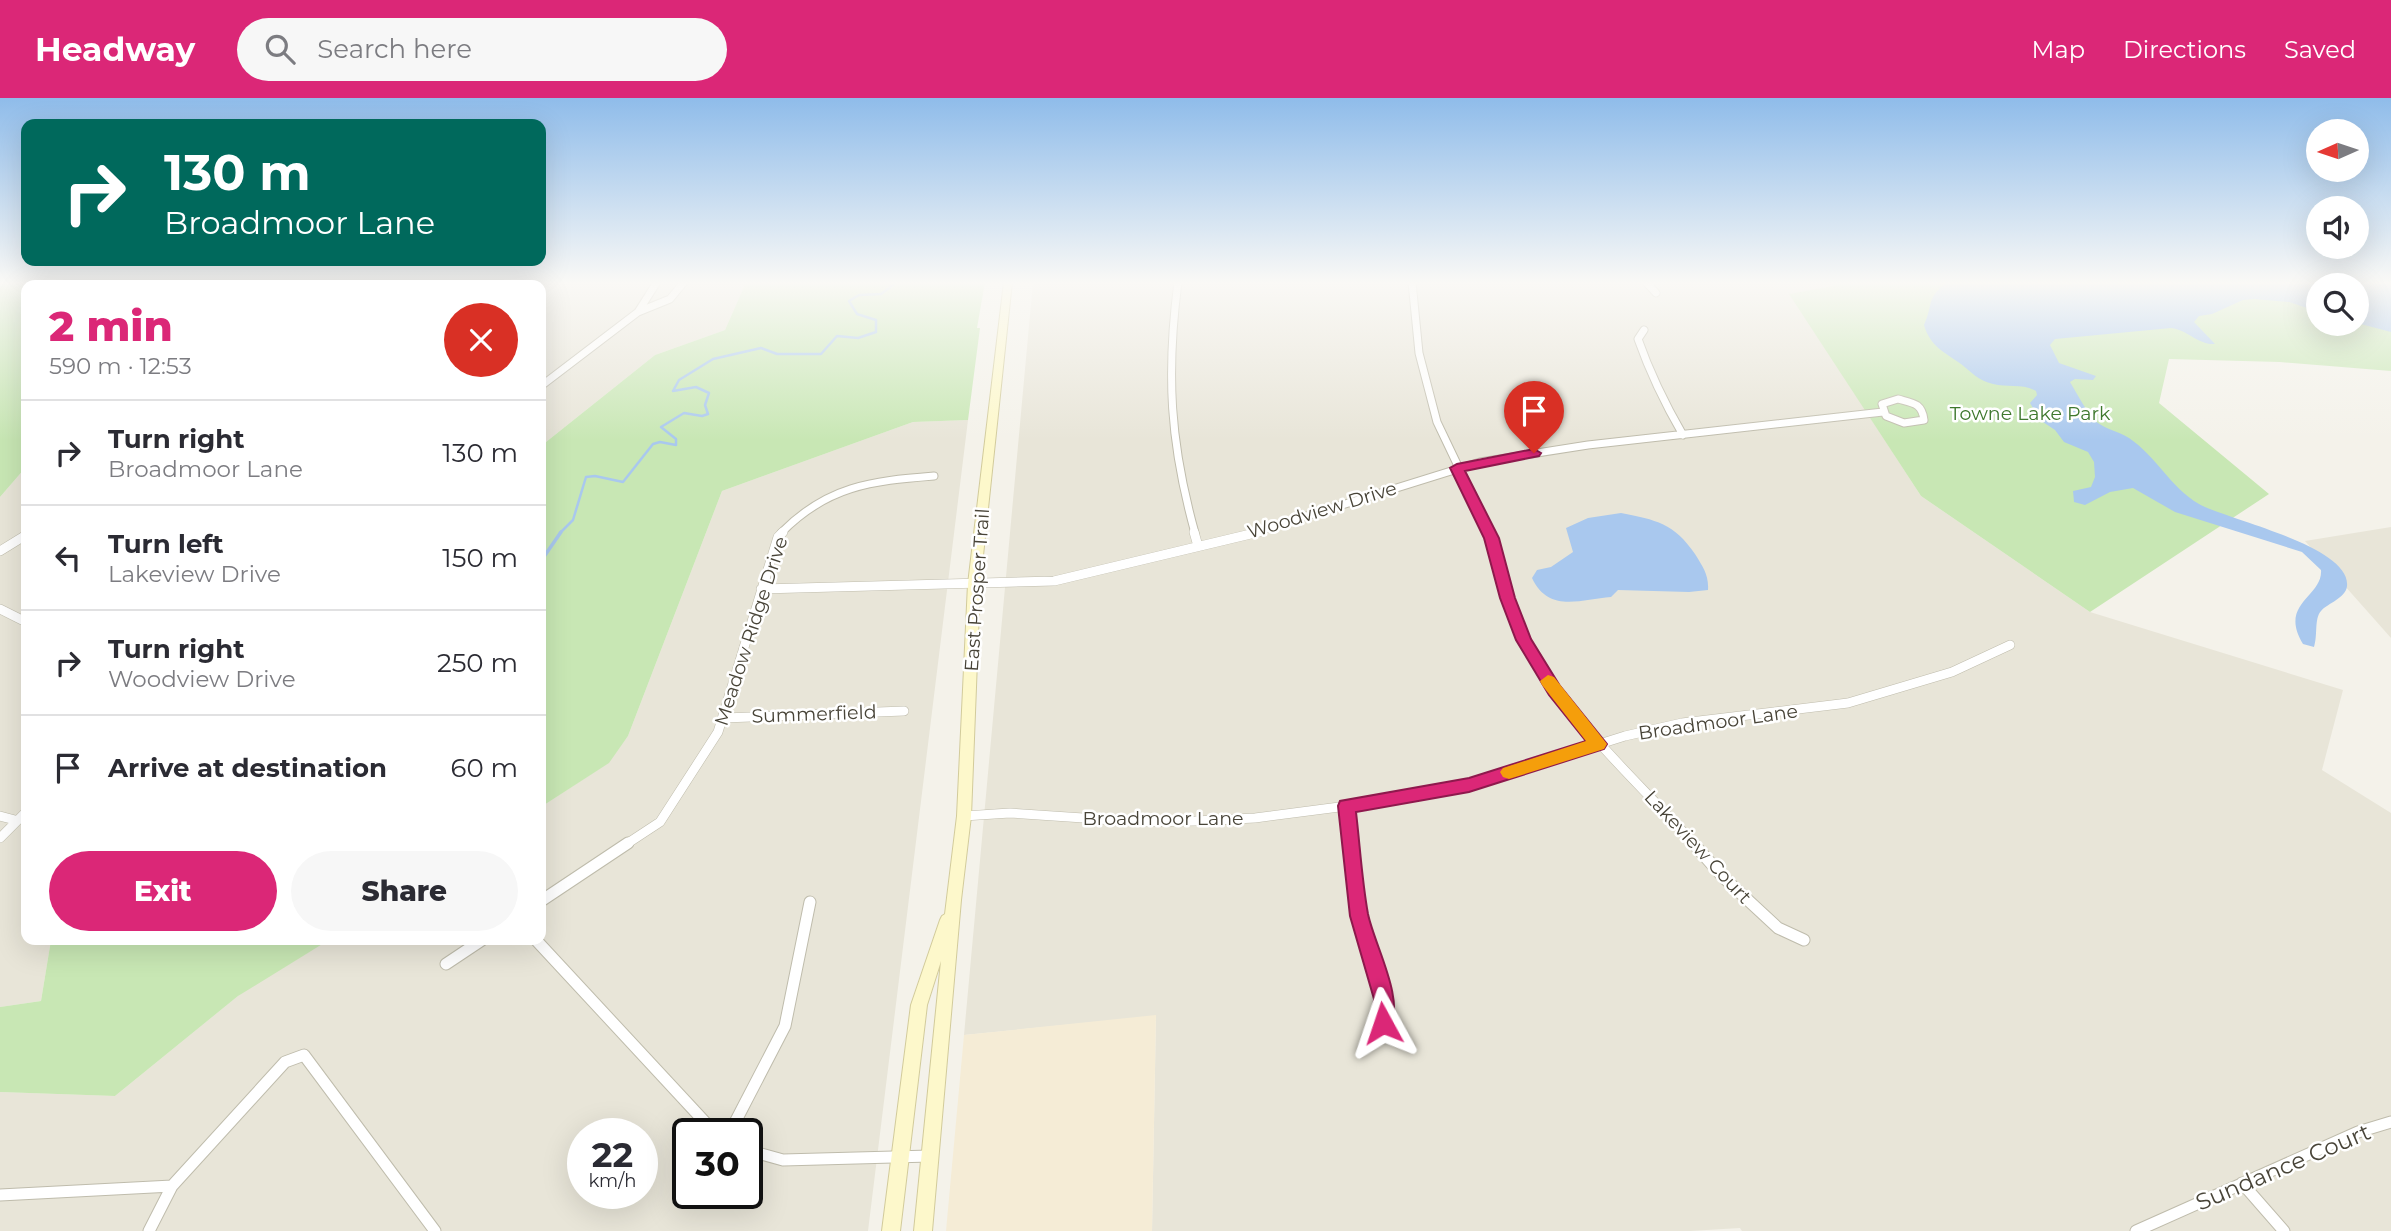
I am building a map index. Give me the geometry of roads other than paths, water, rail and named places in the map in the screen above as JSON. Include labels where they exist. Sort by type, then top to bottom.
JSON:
[{"type":"main road","name":"East Prosper Trail","points":[[923,1231],[964,816],[974,584],[1002,335]]},
{"type":"main road","name":"East Prosper Trail","points":[[891,1231],[919,1005],[954,900]]},
{"type":"street","points":[[546,382],[608,335]]},
{"type":"street","points":[[1171,335],[1168,361],[1169,411],[1177,469],[1198,546]]},
{"type":"street","name":"Lakeview Court","points":[[1417,335],[1425,384],[1437,422],[1492,538],[1508,598],[1524,640],[1564,704],[1598,744],[1655,800],[1747,901],[1778,928],[1804,940]]},
{"type":"street","points":[[1641,335],[1638,339],[1646,363],[1662,399],[1683,435]]},
{"type":"street","points":[[1898,399],[1917,404],[1925,415],[1924,420],[1911,424],[1894,420],[1883,412],[1881,404],[1898,399]]},
{"type":"street","name":"Woodview Drive","points":[[761,589],[1054,581],[1274,528],[1457,468],[1534,453],[1883,412]]},
{"type":"street","name":"Meadow Ridge Drive","points":[[546,898],[660,822],[718,732],[778,537],[796,515],[824,496],[884,479],[934,476]]},
{"type":"street","points":[[0,551],[21,538]]},
{"type":"street","points":[[0,609],[21,620]]},
{"type":"street","name":"Broadmoor Lane","points":[[964,816],[1010,813],[1116,821],[1195,821],[1255,818],[1347,806],[1469,785],[1598,744],[1682,723],[1848,703],[1952,672],[2010,645]]},
{"type":"street","name":"Summerfield","points":[[724,718],[904,711]]},
{"type":"street","points":[[1347,806],[1359,916],[1384,999],[1383,1023]]},
{"type":"street","points":[[0,838],[21,816]]},
{"type":"street","points":[[0,817],[15,820]]},
{"type":"street","points":[[737,1118],[785,1026],[810,902]]},
{"type":"street","points":[[446,964],[474,945]]},
{"type":"street","points":[[541,945],[701,1118]]},
{"type":"street","points":[[149,1231],[172,1186],[285,1062],[304,1055],[435,1231]]},
{"type":"street","name":"Sundance Court","points":[[2136,1231],[2358,1132],[2391,1122]]},
{"type":"street","points":[[763,1154],[783,1160],[930,1156]]},
{"type":"street","points":[[2242,1184],[2284,1231]]},
{"type":"street","points":[[0,1195],[31,1192],[123,1192],[172,1186]]},
{"type":"water","points":[[1928,335],[2099,335],[2055,339],[2050,345],[2059,363],[2096,376],[2093,380],[2075,379],[2070,382],[2092,418],[2139,446],[2180,489],[2199,504],[2310,547],[2330,559],[2343,572],[2346,590],[2319,614],[2314,647],[2303,644],[2296,619],[2303,602],[2316,587],[2321,570],[2302,552],[2175,512],[2133,488],[2110,492],[2085,505],[2074,502],[2073,491],[2091,487],[2095,477],[2094,462],[2088,452],[2064,442],[2055,430],[2040,420],[2030,403],[2037,395],[2036,391],[1984,381],[1934,343]]},
{"type":"water","points":[[2190,335],[2206,335],[2215,344]]},
{"type":"water","points":[[1621,513],[1663,524],[1680,535],[1703,567],[1708,580],[1708,590],[1618,590],[1611,597],[1567,602],[1547,596],[1539,589],[1532,578],[1537,570],[1551,567],[1573,552],[1566,528],[1588,518]]},
{"type":"waterway","points":[[561,532],[573,520],[586,477],[595,476],[623,482],[653,444],[660,442],[676,445],[676,439],[661,427],[684,413],[702,416],[708,414],[705,405],[709,393],[696,387],[673,391],[679,380],[713,359],[761,348],[777,354],[821,354],[837,336],[858,338],[867,335]]},
{"type":"waterway","points":[[546,554],[561,532]]},
{"type":"park label","name":"Towne Lake Park","points":[[2030,413]]}]
